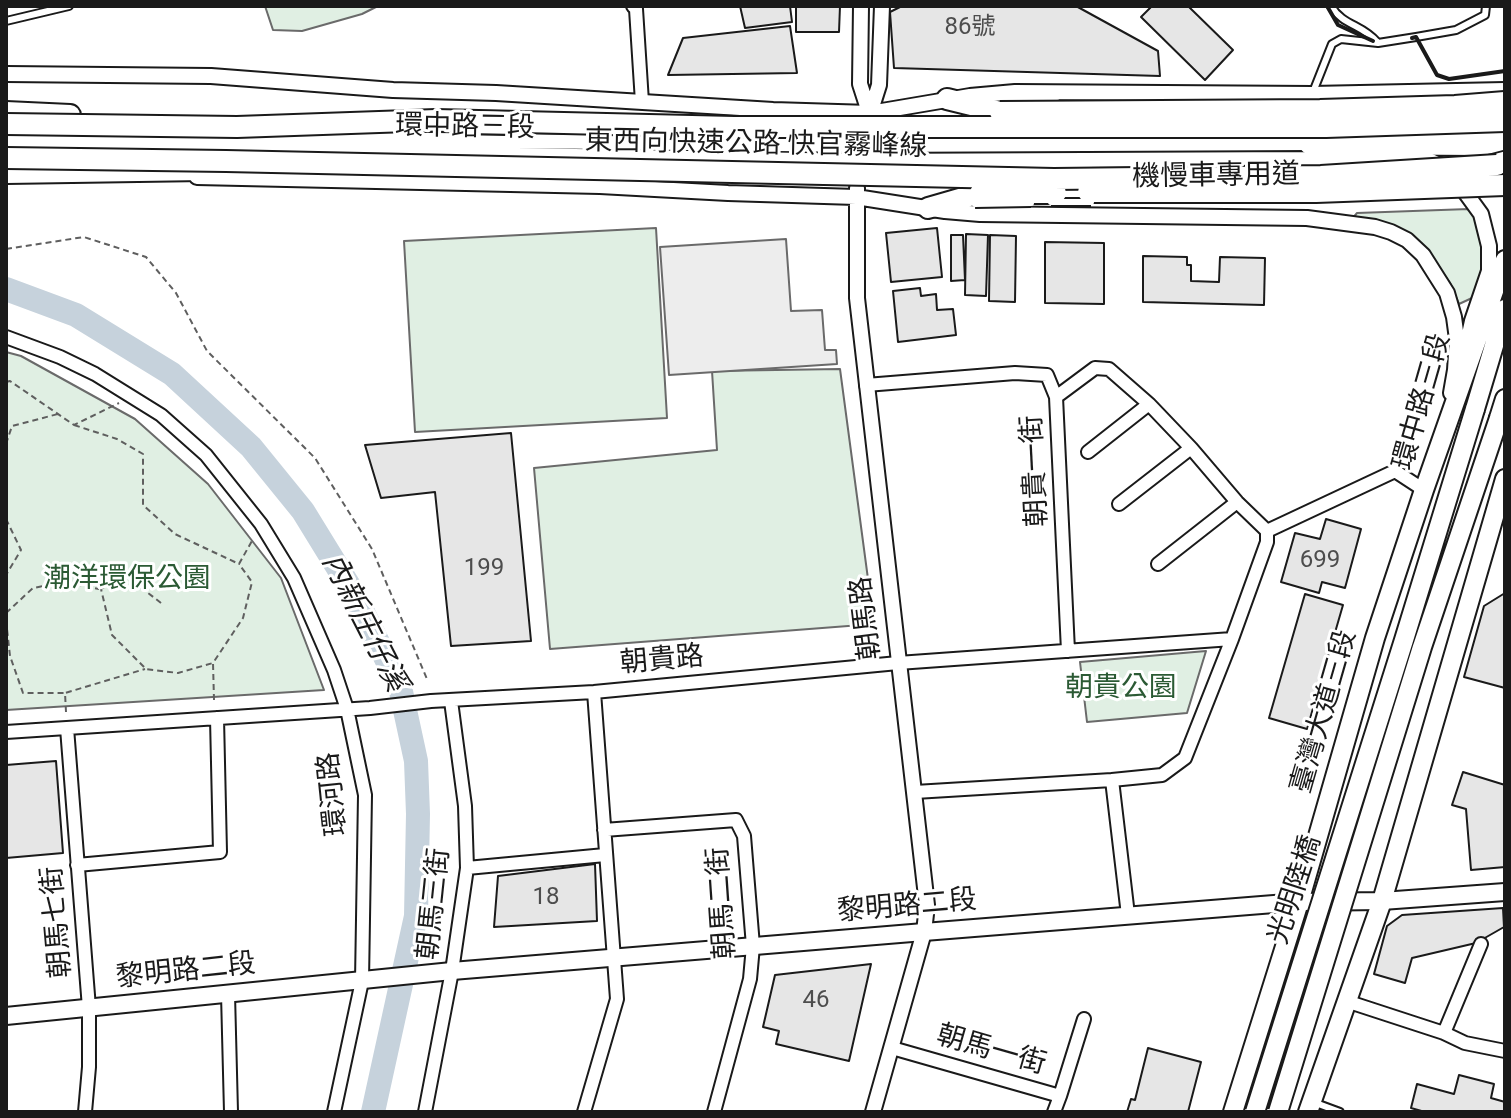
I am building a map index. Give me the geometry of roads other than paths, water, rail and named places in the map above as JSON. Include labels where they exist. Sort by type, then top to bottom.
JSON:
[{"type":"highway","points":[[947,99],[1000,112],[1320,110],[1455,106],[1505,99]]},
{"type":"highway","points":[[6,112],[198,120],[237,127]]},
{"type":"highway","name":"東西向快速公路 快官霧峰線","points":[[6,124],[237,127],[436,120],[734,127],[1326,127],[1505,121]]},
{"type":"highway","points":[[1310,151],[1482,144],[1505,138]]},
{"type":"highway","name":"東西向快速公路 快官霧峰線","points":[[6,158],[1054,179],[1321,176],[1505,165]]},
{"type":"highway","points":[[6,173],[204,170],[226,161]]},
{"type":"highway","points":[[928,208],[977,198],[1504,186]]},
{"type":"main road","name":"臺灣大道三段","points":[[1233,1112],[1299,902],[1375,638],[1505,260]]},
{"type":"main road","name":"光明陸橋","points":[[1255,1112],[1505,309]]},
{"type":"main road","name":"光明陸橋","points":[[1278,1112],[1422,647],[1505,399]]},
{"type":"main road","points":[[1310,1107],[1382,901],[1501,511],[1505,480]]},
{"type":"main road","name":"黎明路二段","points":[[6,1016],[753,946],[1299,902],[1382,901],[1505,892]]},
{"type":"street","name":"朝馬路","points":[[861,6],[860,84],[870,113]]},
{"type":"street","name":"朝馬路","points":[[873,1112],[924,932],[927,905],[857,298],[856,197],[859,161],[879,85],[882,6]]},
{"type":"street","points":[[637,7],[642,102]]},
{"type":"street","name":"環中路三段","points":[[6,74],[211,76],[393,90],[870,113],[947,99],[1015,92],[1312,94],[1505,90]]},
{"type":"street","points":[[1307,218],[1312,94]]},
{"type":"street","name":"環中路三段","points":[[6,135],[1310,151],[1420,156],[1441,164],[1458,181],[1481,214],[1489,246],[1489,271],[1424,490]]},
{"type":"street","name":"環中路三段","points":[[6,146],[859,161],[1310,151]]},
{"type":"street","name":"環中路三段","points":[[6,179],[236,177],[600,186],[856,197],[980,214],[1307,218],[1375,227],[1407,240],[1423,255],[1447,293],[1454,317],[1457,339],[1453,387],[1424,490]]},
{"type":"street","name":"環河路","points":[[6,337],[95,374],[161,415],[206,455],[261,524],[294,578],[334,670],[347,709],[365,795],[366,981],[334,1112]]},
{"type":"street","points":[[915,792],[1162,775],[1185,758],[1267,542],[1267,531],[1149,404],[1109,369],[1095,368],[1056,397]]},
{"type":"street","name":"朝貴一街","points":[[866,385],[1015,373],[1047,375],[1056,397],[1068,651]]},
{"type":"street","points":[[1088,452],[1149,404]]},
{"type":"street","points":[[1119,504],[1191,448]]},
{"type":"street","points":[[1267,531],[1395,471],[1424,490]]},
{"type":"street","points":[[1158,564],[1237,502]]},
{"type":"street","points":[[898,663],[1232,639]]},
{"type":"street","name":"朝貴路","points":[[347,709],[594,692],[898,663]]},
{"type":"street","points":[[584,1112],[617,999],[594,692]]},
{"type":"street","name":"朝馬三街","points":[[425,1112],[445,973],[467,868],[465,806],[451,701]]},
{"type":"street","points":[[6,732],[347,709]]},
{"type":"street","points":[[77,865],[220,852],[217,718]]},
{"type":"street","name":"朝馬七街","points":[[67,728],[89,1008],[85,1112]]},
{"type":"street","points":[[1112,780],[1128,915]]},
{"type":"street","name":"朝馬二街","points":[[604,830],[736,820],[744,836],[753,946],[750,979],[714,1112]]},
{"type":"street","points":[[467,868],[605,855]]},
{"type":"street","points":[[1444,1033],[1481,944]]},
{"type":"street","points":[[228,994],[231,1112]]},
{"type":"street","points":[[1346,1001],[1444,1033],[1465,1043],[1505,1051]]},
{"type":"street","points":[[1060,1096],[1084,1019]]},
{"type":"street","name":"朝馬一街","points":[[892,1048],[1060,1096],[1054,1112]]},
{"type":"lane","points":[[6,21],[69,6]]},
{"type":"lane","points":[[1331,6],[1337,16],[1369,33],[1378,43]]},
{"type":"lane","points":[[1312,94],[1332,44],[1341,39],[1378,43],[1456,30],[1485,15],[1486,6]]},
{"type":"lane","points":[[970,96],[1059,102]]},
{"type":"lane","points":[[1226,102],[1505,99]]},
{"type":"lane","points":[[1086,103],[1163,103]]},
{"type":"lane","name":"機慢車專用道","points":[[1150,200],[1504,186]]},
{"type":"lane","name":"機慢車專用道","points":[[977,198],[1102,201]]},
{"type":"lane","points":[[1310,1107],[1340,1112]]},
{"type":"waterway","name":"內新庄仔溪","points":[[6,289],[76,315],[172,374],[251,447],[303,511],[354,594],[400,687],[416,761],[416,916],[373,1112]]},
{"type":"park label","name":"潮洋環保公園","points":[[127,580]]},
{"type":"park label","name":"朝貴公園","points":[[1121,689]]}]
